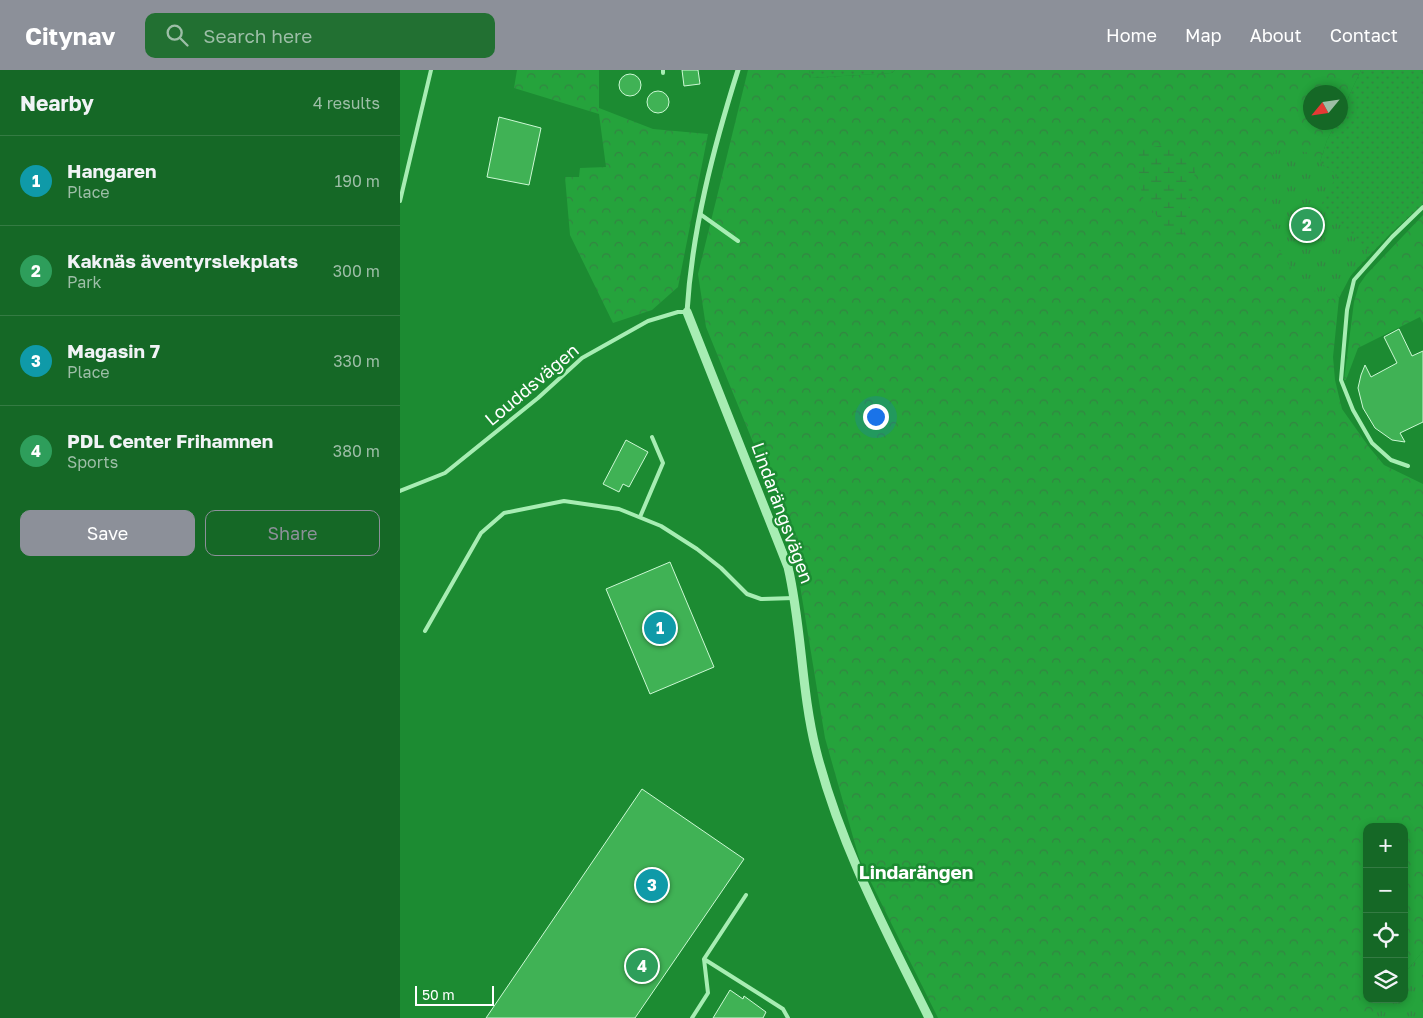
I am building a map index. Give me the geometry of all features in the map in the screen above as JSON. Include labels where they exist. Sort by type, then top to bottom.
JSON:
[{"type":"street","name":"Lindarängsvägen","points":[[738,70],[719,131],[700,214],[688,289],[687,312],[788,567],[795,597],[807,707],[827,789],[841,829],[877,914],[928,1018]]},
{"type":"lane","points":[[400,202],[431,70]]},
{"type":"lane","points":[[1408,466],[1391,460],[1372,443],[1353,410],[1341,380],[1347,310],[1354,280],[1392,236],[1423,207]]},
{"type":"lane","points":[[700,214],[738,241]]},
{"type":"lane","name":"Louddsvägen","points":[[400,491],[445,473],[538,398],[582,358],[648,321],[678,312],[687,312]]},
{"type":"lane","points":[[640,517],[663,463],[652,437]]},
{"type":"lane","points":[[425,631],[482,533],[504,513],[564,501],[619,509],[661,526],[698,548],[747,594],[761,599],[795,597]]},
{"type":"lane","points":[[692,1018],[708,993],[704,959],[746,895]]},
{"type":"lane","points":[[704,959],[783,1009],[788,1018]]},
{"type":"green space","points":[[517,70],[599,70],[599,108],[653,129],[708,134],[678,287],[652,310],[613,323],[570,235],[565,177],[579,177],[580,168],[606,167],[599,114],[514,88]]},
{"type":"green space","points":[[748,70],[809,70],[811,78],[892,73],[895,70],[1361,70],[1348,98],[1348,85],[1303,85],[1303,130],[1332,130],[1327,140],[1303,215],[1307,257],[1339,298],[1333,357],[1335,380],[1342,409],[1384,465],[1423,484],[1423,951],[1408,969],[1408,823],[1363,823],[1363,1003],[1381,1003],[1372,1018],[938,1018],[859,858],[825,738],[796,561],[757,452],[706,327],[698,274]]},
{"type":"green space","points":[[809,70],[895,70],[892,73],[811,78]]},
{"type":"green space","points":[[1361,70],[1423,70],[1423,204],[1390,234],[1351,275],[1339,298],[1307,257],[1303,215],[1327,140],[1332,130],[1348,130],[1348,98]]},
{"type":"green space","points":[[1164,145],[1196,165],[1188,219],[1180,247],[1142,196],[1136,150]]},
{"type":"green space","points":[[1274,150],[1306,152],[1337,175],[1321,205],[1370,252],[1331,300],[1300,282],[1276,245],[1264,187]]},
{"type":"green space","points":[[1423,215],[1423,323],[1420,317],[1358,348],[1346,380],[1344,380],[1354,302],[1359,285],[1366,275]]},
{"type":"green space","points":[[1423,951],[1423,1018],[1372,1018],[1372,1014],[1381,1003],[1408,1003],[1408,969]]},
{"type":"building","points":[[682,70],[698,70],[700,84],[684,86]]},
{"type":"building","points":[[630,74],[638,77],[641,85],[638,93],[630,96],[622,93],[619,85],[622,77]]},
{"type":"building","points":[[658,91],[668,98],[669,102],[662,112],[658,113],[648,106],[647,102],[654,92]]},
{"type":"building","points":[[499,117],[541,128],[529,185],[487,177]]},
{"type":"building","points":[[1399,329],[1412,356],[1423,351],[1423,422],[1400,433],[1405,442],[1392,440],[1375,428],[1363,408],[1358,388],[1365,365],[1371,377],[1397,363],[1384,337]]},
{"type":"building","points":[[626,440],[648,452],[629,487],[623,484],[619,492],[603,484]]},
{"type":"building","points":[[670,562],[714,667],[650,694],[606,589]]},
{"type":"building","points":[[642,789],[744,859],[635,1018],[486,1018]]},
{"type":"building","points":[[730,990],[743,999],[744,996],[766,1012],[763,1018],[713,1018]]},
{"type":"place","name":"Kaknäs äventyrslekplats","points":[[1307,225]]},
{"type":"place","name":"Hangaren","points":[[660,628]]},
{"type":"place","name":"Magasin 7","points":[[652,885]]},
{"type":"place","name":"PDL Center Frihamnen","points":[[642,966]]},
{"type":"district","name":"Lindarängen","points":[[916,872]]}]
